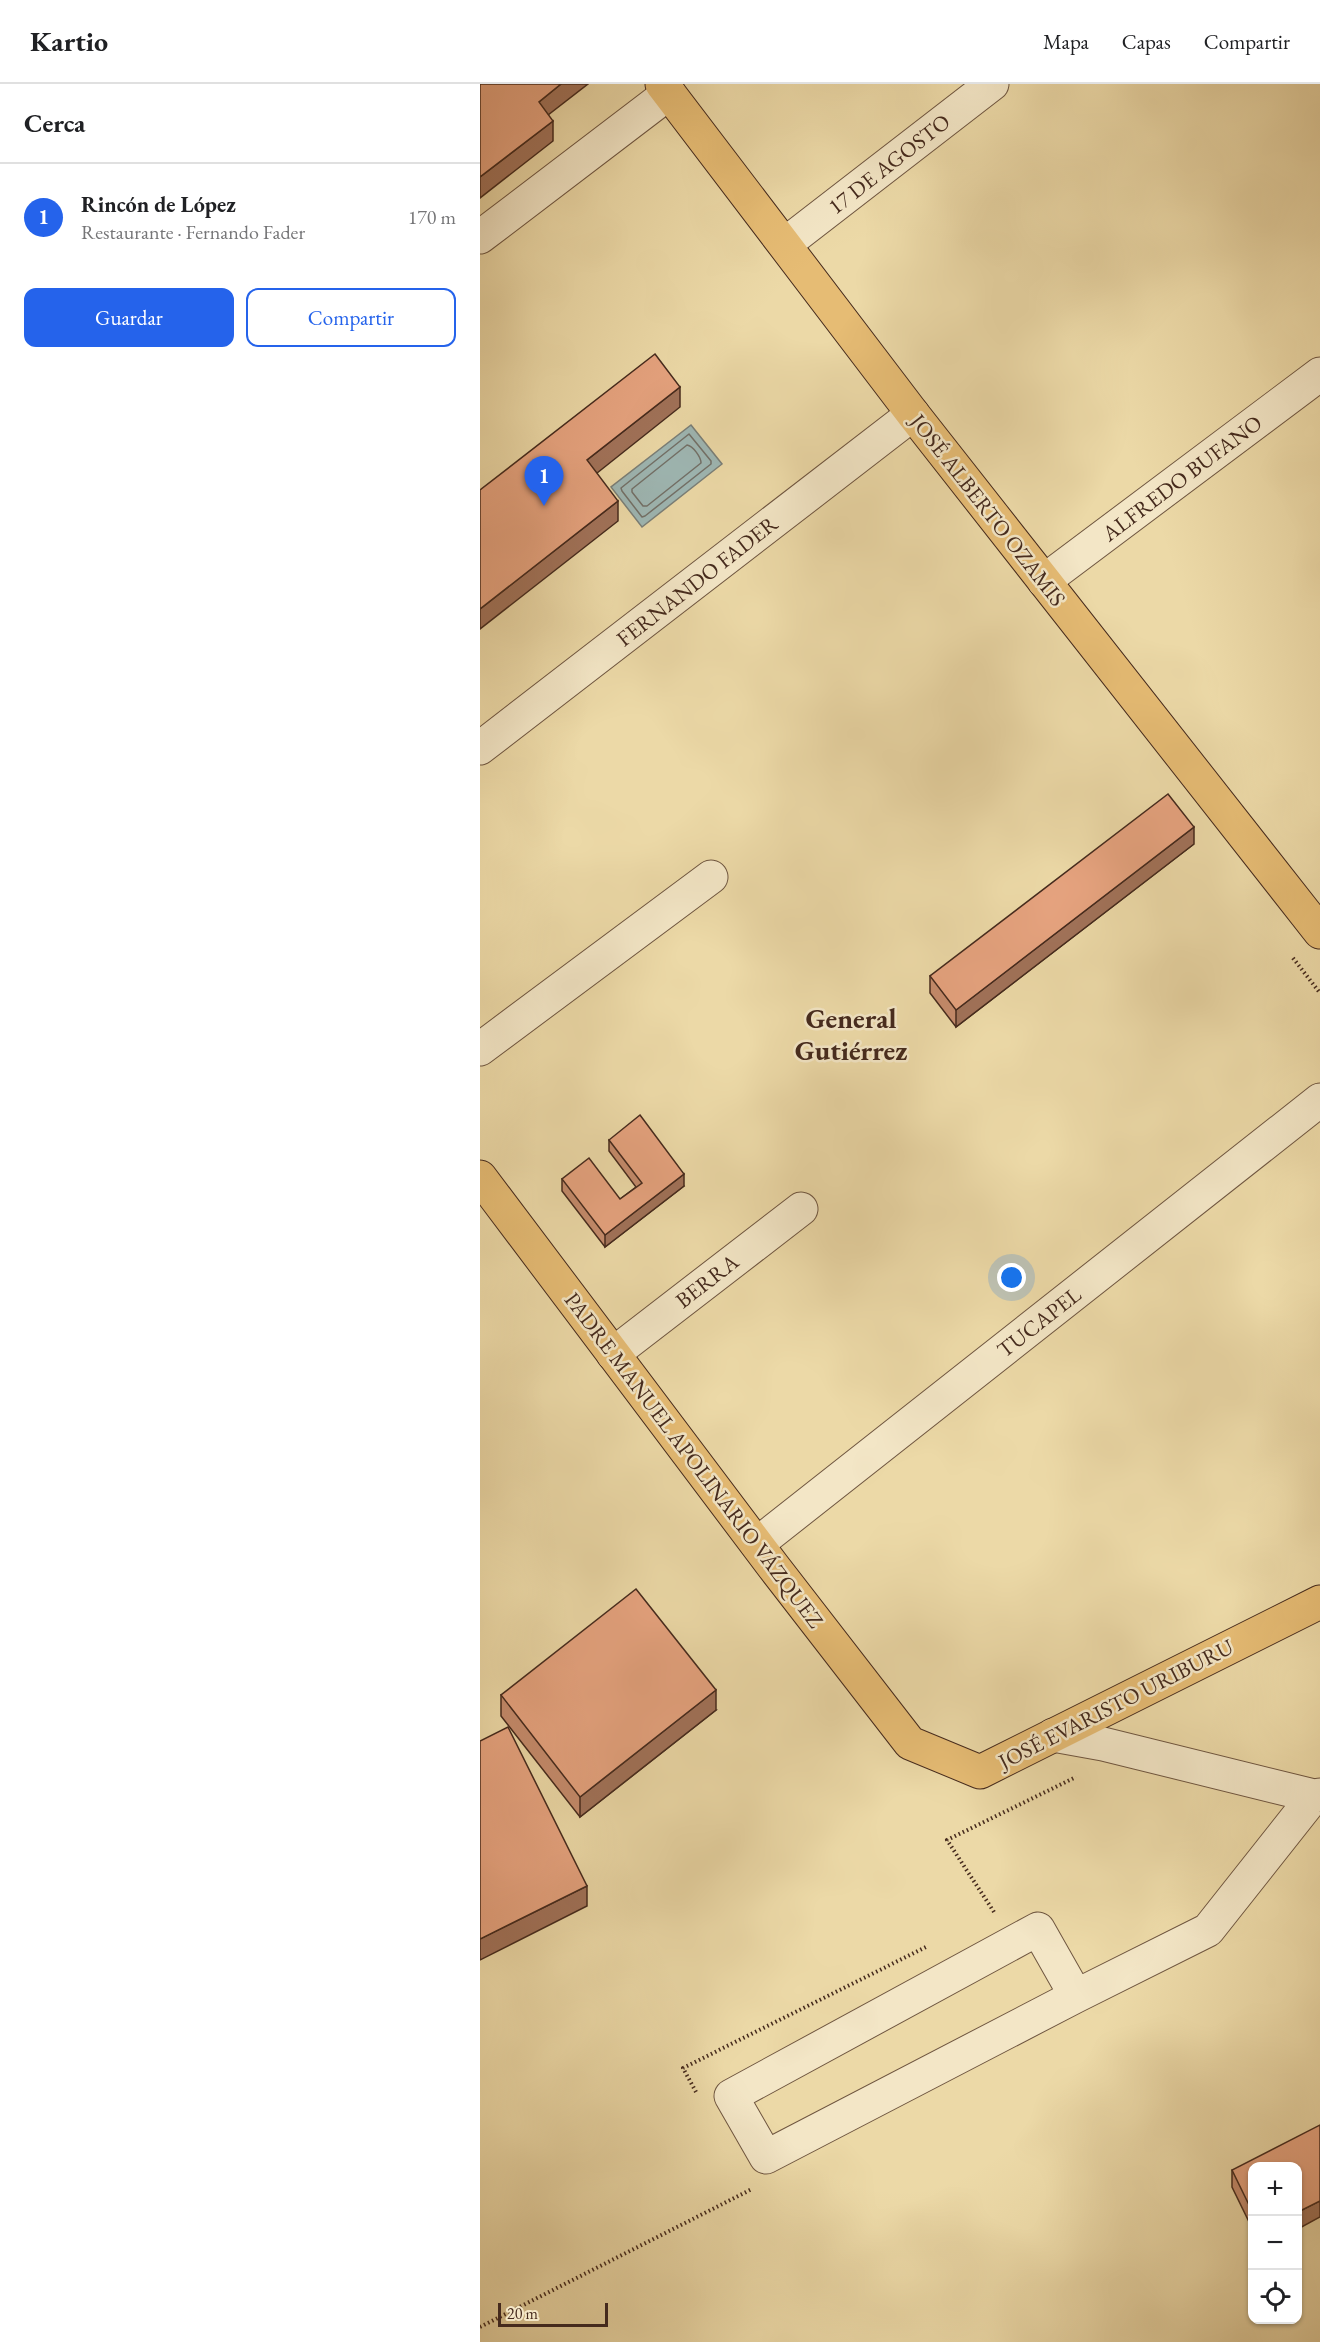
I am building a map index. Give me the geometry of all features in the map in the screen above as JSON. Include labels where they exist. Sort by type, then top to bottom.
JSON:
[{"type":"main road","name":"JOSÉ ALBERTO OZAMIS","points":[[666,89],[914,414],[1320,932]]},
{"type":"main road","name":"PADRE MANUEL APOLINARIO VÁZQUEZ","points":[[480,1177],[910,1743]]},
{"type":"main road","name":"JOSÉ EVARISTO URIBURU","points":[[910,1743],[980,1772],[1320,1602]]},
{"type":"street","name":"17 DE AGOSTO","points":[[785,244],[992,84]]},
{"type":"street","points":[[480,237],[666,89]]},
{"type":"street","name":"ALFREDO BUFANO","points":[[1044,581],[1320,374]]},
{"type":"street","name":"FERNANDO FADER","points":[[480,748],[914,414]]},
{"type":"street","points":[[480,1049],[711,878]]},
{"type":"street","name":"TUCAPEL","points":[[757,1544],[1320,1100]]},
{"type":"street","name":"BERRA","points":[[613,1354],[801,1209]]},
{"type":"street","points":[[1053,1735],[1102,1744],[1317,1795],[1208,1930],[766,2157],[731,2096],[1038,1929],[1076,1996]]},
{"type":"path","points":[[994,1912],[947,1840],[1082,1774]]},
{"type":"water","points":[[691,425],[722,464],[642,527],[611,487]]},
{"type":"building","points":[[480,84],[561,84],[539,102],[553,121],[480,177]]},
{"type":"building","points":[[655,354],[680,387],[587,460],[618,501],[480,609],[480,490]]},
{"type":"building","points":[[1168,794],[1194,827],[956,1010],[930,976]]},
{"type":"building","points":[[640,1115],[684,1174],[605,1235],[562,1179],[589,1158],[620,1199],[642,1183],[609,1140]]},
{"type":"building","points":[[636,1589],[716,1690],[580,1797],[501,1695]]},
{"type":"building","points":[[508,1727],[587,1886],[480,1939],[480,1741]]},
{"type":"building","points":[[1320,2125],[1320,2201],[1302,2210],[1302,2162],[1248,2162],[1248,2203],[1232,2170]]},
{"type":"place","name":"Rincón de López","points":[[544,506]]},
{"type":"district","name":"General Gutiérrez","points":[[851,1034]]}]
